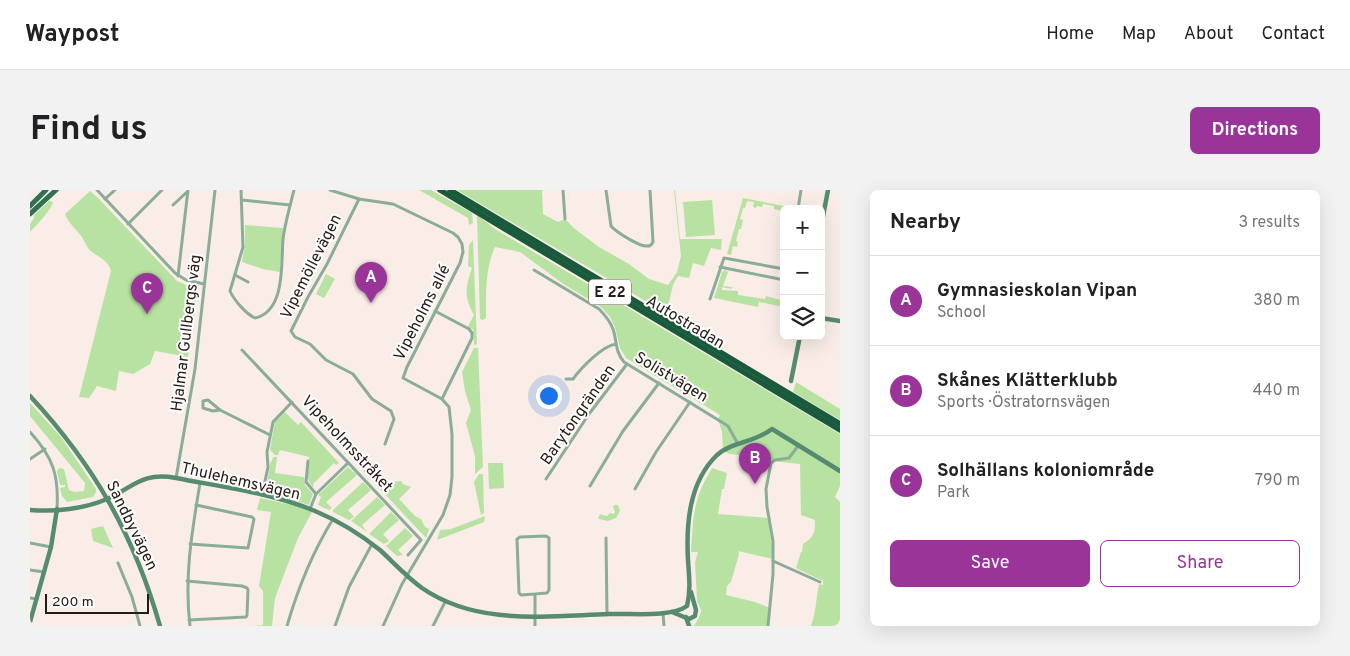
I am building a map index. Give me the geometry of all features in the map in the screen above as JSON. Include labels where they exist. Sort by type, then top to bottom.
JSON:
[{"type":"highway","name":"Autostradan","points":[[440,190],[840,424]]},
{"type":"highway","name":"Autostradan","points":[[450,190],[781,391]]},
{"type":"highway","name":"Autostradan","points":[[793,398],[840,430]]},
{"type":"main road","points":[[30,206],[46,190]]},
{"type":"main road","points":[[30,214],[56,190]]},
{"type":"street","points":[[97,190],[178,276],[189,281],[204,284]]},
{"type":"street","points":[[105,199],[115,190]]},
{"type":"street","points":[[128,224],[162,190]]},
{"type":"street","points":[[178,276],[188,190]]},
{"type":"street","points":[[173,205],[188,190]]},
{"type":"street","name":"Hjalmar Gullbergs väg","points":[[176,478],[193,379],[215,190]]},
{"type":"street","points":[[241,190],[243,242],[231,289],[232,294],[250,315],[255,318],[259,317],[273,304],[278,292],[282,269],[283,241],[294,190]]},
{"type":"street","points":[[330,190],[359,199]]},
{"type":"street","points":[[563,190],[565,219]]},
{"type":"street","points":[[606,190],[609,223],[643,246],[652,244],[653,227],[650,190]]},
{"type":"street","points":[[799,205],[801,190]]},
{"type":"street","points":[[825,206],[828,190]]},
{"type":"street","name":"Vipeholms allé","points":[[359,199],[393,204],[453,233],[462,244],[463,252],[460,263],[403,378],[442,399]]},
{"type":"street","name":"Vipemöllevägen","points":[[359,199],[291,331],[295,337],[310,344],[326,360],[353,374],[372,398],[391,411],[394,418],[386,444]]},
{"type":"street","points":[[242,200],[290,205]]},
{"type":"street","points":[[710,299],[723,258],[780,268]]},
{"type":"street","points":[[720,268],[780,279]]},
{"type":"street","name":"Solistvägen","points":[[534,270],[599,309],[607,317],[612,327],[620,356],[627,364],[728,426],[738,444]]},
{"type":"street","points":[[235,275],[248,282]]},
{"type":"street","points":[[383,626],[398,590],[437,526],[450,495],[452,455],[450,411],[448,405],[442,399],[472,338],[472,334],[469,328],[435,312]]},
{"type":"street","points":[[825,319],[840,321]]},
{"type":"street","points":[[791,382],[799,340]]},
{"type":"street","points":[[566,379],[573,379],[600,352],[610,345],[616,344]]},
{"type":"street","name":"Vipeholmsstråket","points":[[242,350],[421,540],[408,555]]},
{"type":"street","name":"Barytongränden","points":[[546,478],[589,414],[627,364]]},
{"type":"street","points":[[590,486],[624,431],[659,384]]},
{"type":"street","name":"Sandbyvägen","points":[[30,396],[71,444],[108,498],[146,578],[160,626]]},
{"type":"street","points":[[220,410],[203,408],[202,404],[204,400],[208,400],[220,410],[270,435]]},
{"type":"street","points":[[262,495],[268,467],[267,452],[274,419],[292,402]]},
{"type":"street","points":[[635,489],[656,452],[690,402]]},
{"type":"street","points":[[689,626],[685,616],[689,599],[687,529],[690,508],[695,492],[702,475],[711,462],[723,451],[738,444],[755,440],[772,429],[840,471]]},
{"type":"street","points":[[30,432],[45,449],[55,473],[58,490],[51,547],[30,622]]},
{"type":"street","points":[[768,626],[773,537],[766,500],[766,489],[770,466],[775,460],[789,458],[798,446]]},
{"type":"street","points":[[30,459],[45,449]]},
{"type":"street","points":[[308,461],[306,482],[316,494]]},
{"type":"street","points":[[310,509],[316,494],[348,463]]},
{"type":"street","name":"Thulehemsvägen","points":[[30,510],[57,510],[82,506],[108,498],[130,485],[150,477],[176,478],[262,495],[310,509],[333,519],[372,544],[420,587],[444,602],[485,614],[535,617],[671,612],[692,618]]},
{"type":"street","points":[[190,626],[187,581],[190,544],[200,483]]},
{"type":"street","points":[[190,544],[247,549],[254,523],[254,519],[250,516],[196,505]]},
{"type":"street","points":[[287,626],[302,580],[333,519]]},
{"type":"street","points":[[546,536],[548,537],[550,590],[547,593],[535,594],[521,595],[519,593],[517,539],[520,537],[546,536]]},
{"type":"street","points":[[606,538],[607,614]]},
{"type":"street","points":[[30,543],[51,547]]},
{"type":"street","points":[[335,626],[349,588],[372,544]]},
{"type":"street","points":[[773,561],[820,582]]},
{"type":"street","points":[[118,564],[132,597],[140,626]]},
{"type":"street","points":[[30,570],[44,572]]},
{"type":"street","points":[[187,581],[242,586],[248,590],[246,616],[189,620]]},
{"type":"street","points":[[689,586],[696,613],[689,626]]},
{"type":"street","points":[[535,594],[535,626]]},
{"type":"street","points":[[30,598],[37,599]]},
{"type":"street","points":[[433,626],[444,602]]},
{"type":"street","points":[[686,607],[694,608]]},
{"type":"street","name":"Thulehemsvägen","points":[[671,612],[686,607]]},
{"type":"street","points":[[663,612],[664,626]]},
{"type":"green space","points":[[419,190],[431,190],[472,213],[473,223],[469,225],[468,218]]},
{"type":"green space","points":[[457,190],[544,190],[542,191],[543,214],[558,222],[565,219],[599,247],[629,264],[649,279],[668,285],[677,272],[681,256],[675,190],[680,239],[722,239],[721,250],[711,248],[704,266],[693,263],[689,278],[678,276],[673,285],[667,310],[654,306]]},
{"type":"green space","points":[[90,191],[177,281],[198,290],[188,357],[155,351],[150,364],[133,374],[119,371],[116,391],[97,386],[89,398],[79,397],[111,271],[104,260],[88,248],[65,214]]},
{"type":"green space","points":[[743,198],[780,205],[780,211],[774,209],[774,206],[763,204],[762,207],[757,206],[756,208],[753,207],[754,202],[747,201],[740,219],[743,220],[736,241],[738,242],[737,247],[733,246],[731,255],[727,254]]},
{"type":"green space","points":[[712,200],[715,235],[686,237],[683,202]]},
{"type":"green space","points":[[49,201],[53,203],[51,207],[30,232],[30,224],[34,215]]},
{"type":"green space","points":[[477,215],[495,229],[840,434],[840,486],[835,497],[840,502],[840,626],[811,626],[819,584],[823,585],[823,581],[796,568],[803,544],[812,537],[815,524],[815,520],[801,515],[800,464],[730,454],[723,451],[722,432],[718,419],[720,415],[626,358],[620,348],[615,327],[610,317],[601,307],[562,283],[520,252],[495,247],[489,264],[486,318],[480,319]]},
{"type":"green space","points":[[245,225],[283,228],[280,272],[242,262],[245,244]]},
{"type":"green space","points":[[473,240],[477,344],[474,345],[473,329],[467,328],[474,315],[467,297],[468,281],[472,268],[468,266],[469,245]]},
{"type":"green space","points":[[725,270],[728,272],[723,286],[733,287],[731,289],[722,287],[722,290],[738,291],[738,295],[765,299],[766,296],[780,300],[780,306],[759,302],[758,307],[714,298],[722,272]]},
{"type":"green space","points":[[326,274],[335,279],[324,298],[316,294]]},
{"type":"green space","points":[[474,348],[478,348],[483,467],[475,474],[475,456],[466,423],[471,410],[462,372]]},
{"type":"green space","points":[[796,382],[840,409],[840,420],[793,392]]},
{"type":"green space","points":[[30,403],[61,437],[96,489],[93,497],[67,502],[62,496],[60,488],[65,487],[65,485],[60,485],[57,471],[59,468],[64,469],[69,490],[74,492],[84,491],[85,483],[30,416]]},
{"type":"green space","points":[[285,412],[298,425],[301,422],[339,463],[336,465],[334,463],[313,484],[313,487],[308,480],[309,457],[280,450],[278,455],[275,455],[270,450],[275,421]]},
{"type":"green space","points":[[351,449],[354,450],[363,464],[381,480],[401,481],[403,484],[411,487],[399,499],[429,529],[426,538],[368,476],[348,452]]},
{"type":"green space","points":[[273,457],[277,457],[275,473],[304,477],[305,485],[313,494],[309,505],[265,492]]},
{"type":"green space","points":[[488,463],[503,463],[504,488],[489,489]]},
{"type":"green space","points":[[348,467],[357,475],[326,502],[332,508],[329,510],[318,505],[321,497],[318,495]]},
{"type":"green space","points":[[712,468],[727,473],[718,514],[769,518],[773,559],[738,551],[739,554],[731,582],[727,586],[726,595],[755,602],[770,608],[768,626],[694,626],[701,610],[697,601],[695,562],[698,552],[691,552],[695,508],[701,489]]},
{"type":"green space","points":[[479,474],[483,474],[484,513],[481,515],[474,482]]},
{"type":"green space","points":[[363,482],[371,490],[348,510],[354,517],[349,520],[333,512],[333,510]]},
{"type":"green space","points":[[377,497],[385,505],[362,525],[367,532],[351,521]]},
{"type":"green space","points":[[260,498],[296,506],[312,512],[298,538],[275,598],[272,626],[253,626],[263,625],[263,591],[259,586],[271,512],[257,510]]},
{"type":"green space","points":[[614,505],[618,505],[620,511],[616,518],[608,521],[598,518],[600,514],[607,516],[610,513],[614,514]]},
{"type":"green space","points":[[391,512],[399,520],[383,534],[389,541],[384,544],[369,534]]},
{"type":"green space","points":[[485,516],[484,522],[437,540],[440,530],[451,529]]},
{"type":"green space","points":[[103,526],[113,548],[93,541],[91,529]]},
{"type":"green space","points":[[405,528],[413,536],[398,550],[403,555],[397,556],[386,546]]},
{"type":"place","name":"Gymnasieskolan Vipan","points":[[371,303]]},
{"type":"place","name":"Solhällans koloniområde","points":[[147,314]]},
{"type":"place","name":"Skånes Klätterklubb","points":[[755,484]]}]
